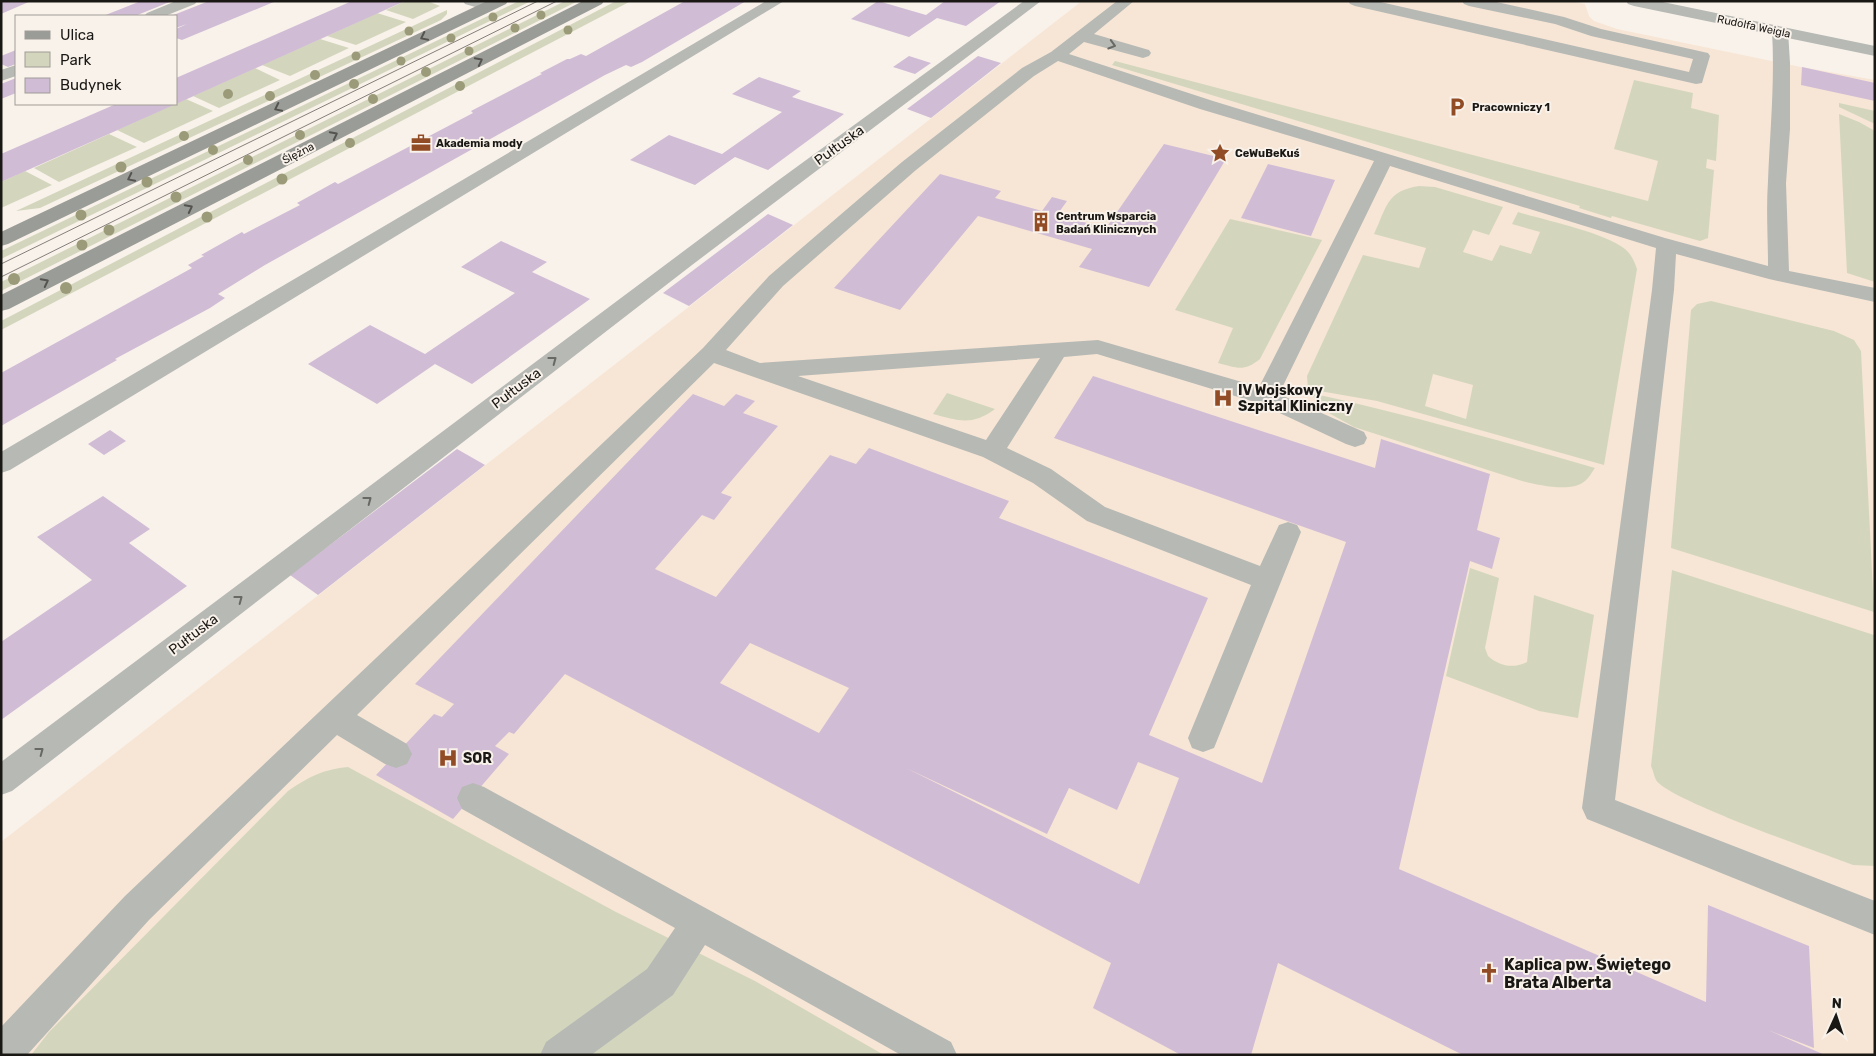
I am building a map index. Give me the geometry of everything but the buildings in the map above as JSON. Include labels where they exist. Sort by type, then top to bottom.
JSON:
[{"type":"main road","name":"Ślężna","points":[[1,304],[596,1]]},
{"type":"main road","points":[[1,240],[495,4]]},
{"type":"street","name":"Rudolfa Weigla","points":[[1634,1],[1875,51]]},
{"type":"lane","points":[[155,15],[190,1]]},
{"type":"lane","points":[[470,1],[495,4]]},
{"type":"lane","points":[[1,464],[777,1]]},
{"type":"lane","name":"Pułtuska","points":[[1,781],[784,185],[1034,1]]},
{"type":"lane","points":[[1,1055],[136,908],[711,353],[776,281],[909,166],[1028,72],[1058,55],[1127,1]]},
{"type":"lane","points":[[1355,1],[1696,79],[1702,56],[1598,33],[1559,20],[1469,1]]},
{"type":"lane","points":[[1779,275],[1777,183],[1781,129],[1782,63],[1780,31]]},
{"type":"lane","points":[[1082,36],[1143,53]]},
{"type":"lane","points":[[1058,55],[1149,88],[1666,244],[1779,275],[1875,295]]},
{"type":"lane","points":[[1,76],[15,70]]},
{"type":"lane","points":[[1266,397],[1385,158]]},
{"type":"lane","points":[[1666,244],[1663,290],[1650,399],[1598,808],[1875,918]]},
{"type":"lane","points":[[758,371],[1098,347],[1266,397],[1355,438]]},
{"type":"lane","points":[[992,451],[1058,349]]},
{"type":"lane","points":[[711,353],[758,371],[992,451],[1042,476],[1096,514],[1267,580]]},
{"type":"lane","points":[[1203,738],[1288,532]]},
{"type":"lane","points":[[334,717],[396,754]]},
{"type":"lane","points":[[473,798],[938,1055]]},
{"type":"lane","points":[[559,1055],[660,982],[699,923]]},
{"type":"shaded area","name":"IV Wojskowy Szpital Kliniczny","points":[[1082,1],[1570,1],[1585,4],[1589,16],[1594,21],[1617,29],[1801,67],[1875,80],[1875,1055],[1,1055],[1,842]]},
{"type":"green space","points":[[405,1],[427,1],[440,6],[413,19],[386,10]]},
{"type":"green space","points":[[519,1],[531,1],[1,259],[1,251]]},
{"type":"green space","points":[[565,1],[578,1],[1,291],[1,282]]},
{"type":"green space","points":[[616,1],[631,1],[1,330],[1,321]]},
{"type":"green space","points":[[447,10],[447,14],[441,20],[40,208],[16,211]]},
{"type":"green space","points":[[377,13],[406,22],[356,45],[327,36]]},
{"type":"green space","points":[[320,39],[349,48],[290,76],[262,65]]},
{"type":"green space","points":[[1115,61],[1648,201],[1658,161],[1614,149],[1634,80],[1693,93],[1691,108],[1719,115],[1716,161],[1707,159],[1706,168],[1714,170],[1708,238],[1700,241],[1612,216],[1611,218],[1579,208],[1580,206],[1112,65]]},
{"type":"green space","points":[[255,68],[280,80],[219,108],[193,96]]},
{"type":"green space","points":[[186,99],[213,111],[144,143],[117,130],[173,105],[178,105],[178,103]]},
{"type":"green space","points":[[1839,103],[1875,111],[1875,124],[1839,107]]},
{"type":"green space","points":[[1839,114],[1875,131],[1875,282],[1847,273]]},
{"type":"green space","points":[[109,134],[137,147],[59,182],[34,168]]},
{"type":"green space","points":[[25,171],[52,185],[1,208],[1,182]]},
{"type":"green space","points":[[1419,186],[1435,187],[1503,207],[1489,235],[1473,230],[1463,252],[1492,261],[1500,245],[1531,254],[1540,232],[1512,224],[1518,212],[1603,237],[1625,249],[1631,256],[1637,269],[1604,465],[1377,401],[1308,389],[1307,376],[1363,255],[1419,268],[1426,248],[1374,234],[1389,202],[1394,196],[1408,188]],"holes":[[[1433,374],[1473,385],[1466,419],[1425,406]]]},
{"type":"green space","points":[[1230,219],[1322,240],[1260,359],[1249,366],[1240,368],[1218,363],[1233,328],[1175,310]]},
{"type":"green space","points":[[1711,301],[1834,331],[1854,340],[1861,351],[1874,612],[1671,548],[1691,310],[1697,304]]},
{"type":"green space","points":[[947,393],[995,409],[972,420],[950,419],[933,414]]},
{"type":"green space","points":[[1310,393],[1418,419],[1595,468],[1585,481],[1572,487],[1555,487],[1522,481],[1354,427],[1327,412]]},
{"type":"green space","points":[[1470,568],[1499,578],[1485,648],[1488,656],[1501,664],[1511,666],[1527,662],[1534,595],[1594,615],[1578,718],[1539,711],[1446,676]]},
{"type":"green space","points":[[1672,570],[1874,635],[1875,866],[1853,865],[1747,826],[1687,800],[1667,789],[1656,780],[1651,766]]},
{"type":"green space","points":[[348,767],[616,912],[755,981],[884,1055],[31,1055],[49,1032],[288,791],[316,775]]},
{"type":"tram line","points":[[1,264],[538,1]]},
{"type":"tram line","points":[[1,277],[557,1]]},
{"type":"place","name":"Pracowniczy 1","points":[[1457,107]]},
{"type":"place","name":"Akademia mody","points":[[421,143]]},
{"type":"place","name":"CeWuBeKuś","points":[[1220,153]]},
{"type":"place","name":"Centrum Wsparcia Badań Klinicznych","points":[[1041,222]]},
{"type":"place","name":"IV Wojskowy Szpital Kliniczny","points":[[1223,398]]},
{"type":"place","name":"SOR","points":[[448,758]]},
{"type":"place","name":"Kaplica pw. Świętego Brata Alberta","points":[[1489,973]]}]
